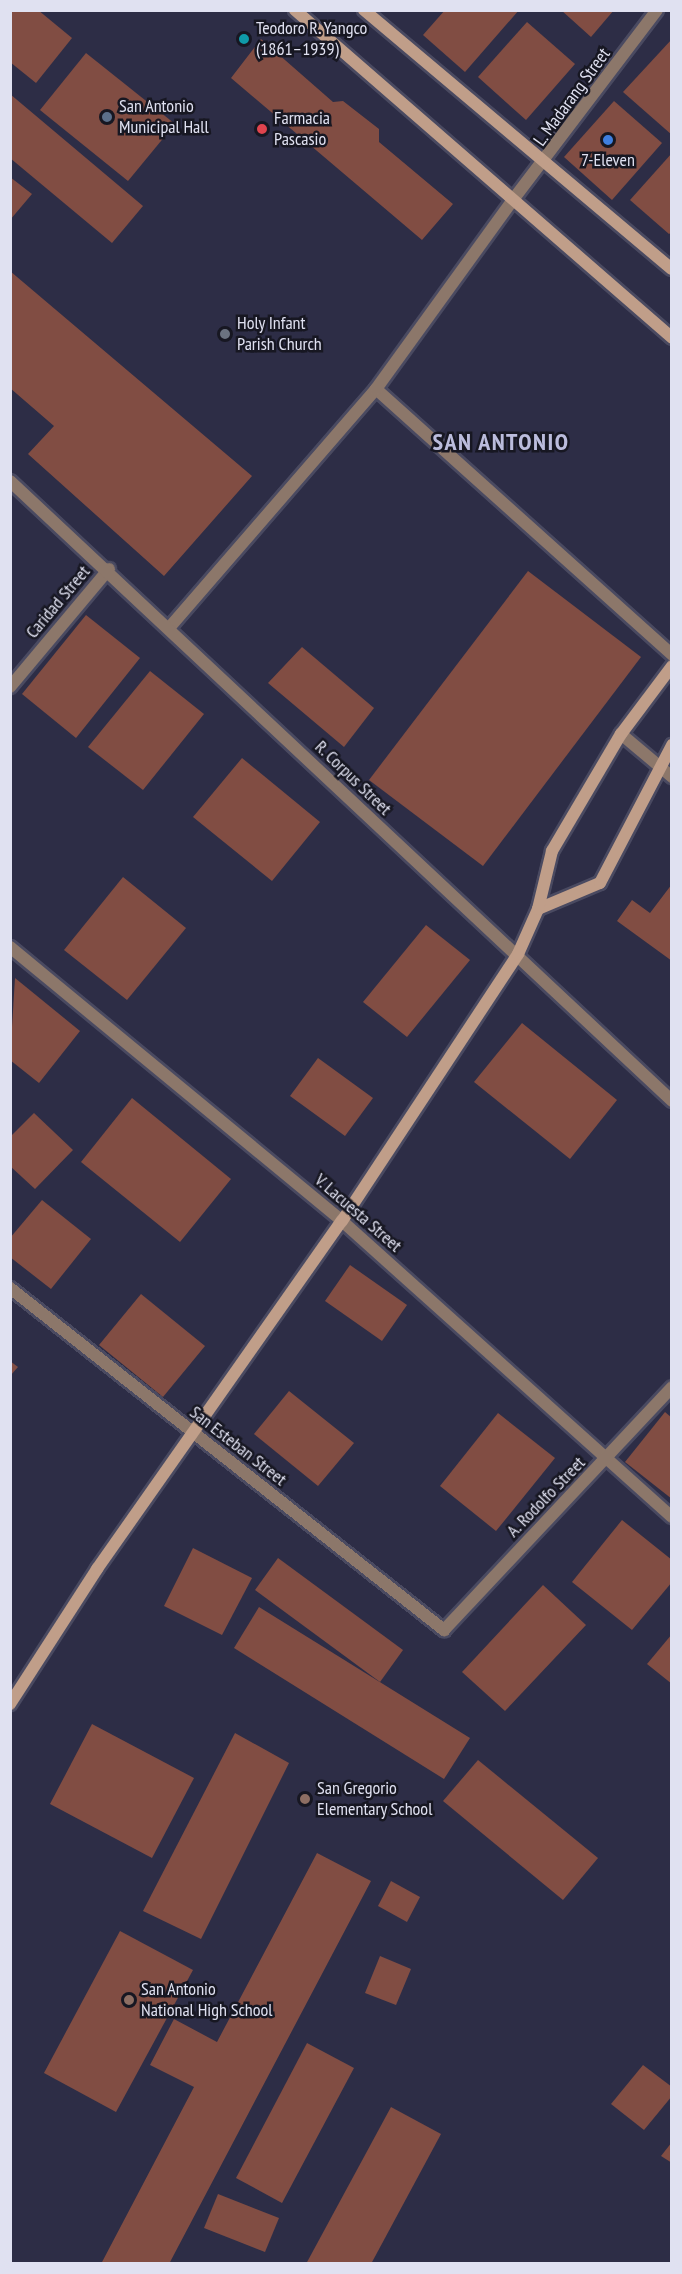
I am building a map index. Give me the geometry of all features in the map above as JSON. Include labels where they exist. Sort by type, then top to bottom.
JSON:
[{"type":"main road","points":[[295,10],[672,338]]},
{"type":"main road","points":[[364,10],[672,269]]},
{"type":"main road","points":[[10,1704],[97,1569],[342,1221],[518,954],[538,909],[552,850],[621,734],[672,666]]},
{"type":"main road","points":[[538,909],[600,883],[659,766],[672,745]]},
{"type":"street","name":"L. Madarang Street","points":[[169,628],[376,389],[512,201],[545,163],[657,10]]},
{"type":"street","points":[[376,389],[672,656]]},
{"type":"street","name":"R. Corpus Street","points":[[10,481],[110,569],[169,628],[672,1101]]},
{"type":"street","name":"Caridad Street","points":[[10,687],[110,569]]},
{"type":"street","points":[[621,734],[672,777]]},
{"type":"street","name":"V. Lacuesta Street","points":[[10,947],[342,1221],[672,1517]]},
{"type":"street","name":"San Esteban Street","points":[[10,1288],[444,1630]]},
{"type":"street","name":"A. Rodolfo Street","points":[[444,1630],[606,1460],[672,1387]]},
{"type":"building","points":[[10,10],[38,10],[72,38],[36,83],[10,62]]},
{"type":"building","points":[[445,10],[519,10],[465,72],[423,35]]},
{"type":"building","points":[[561,10],[614,10],[591,37]]},
{"type":"building","points":[[527,22],[575,64],[526,120],[478,77]]},
{"type":"building","points":[[261,39],[333,102],[343,101],[379,129],[379,142],[453,204],[422,240],[231,78]]},
{"type":"building","points":[[672,39],[672,135],[623,92]]},
{"type":"building","name":"San Antonio Municipal Hall","points":[[86,53],[175,124],[128,181],[40,110]]},
{"type":"building","points":[[10,94],[143,206],[112,243],[10,158]]},
{"type":"building","points":[[614,101],[662,143],[612,200],[564,157]]},
{"type":"building","points":[[672,153],[672,232],[669,234],[630,200]]},
{"type":"building","points":[[10,177],[32,194],[10,220]]},
{"type":"building","points":[[10,271],[252,476],[164,576],[28,454],[54,426],[10,388]]},
{"type":"building","points":[[528,571],[641,657],[483,866],[369,780]]},
{"type":"building","points":[[86,615],[140,658],[76,738],[22,694]]},
{"type":"building","points":[[302,647],[374,708],[344,747],[268,683]]},
{"type":"building","points":[[150,671],[204,714],[143,790],[88,747]]},
{"type":"building","points":[[242,758],[320,822],[272,881],[193,817]]},
{"type":"building","points":[[123,877],[186,928],[127,1000],[64,950]]},
{"type":"building","points":[[672,884],[672,961],[617,921],[632,900],[650,913]]},
{"type":"building","points":[[426,925],[470,960],[407,1037],[363,1002]]},
{"type":"building","points":[[15,978],[80,1031],[39,1083],[10,1060]]},
{"type":"building","points":[[522,1023],[617,1100],[570,1159],[474,1082]]},
{"type":"building","points":[[318,1058],[373,1098],[345,1136],[290,1096]]},
{"type":"building","points":[[132,1098],[231,1179],[180,1242],[81,1162]]},
{"type":"building","points":[[34,1113],[73,1150],[35,1189],[10,1166],[10,1137]]},
{"type":"building","points":[[42,1200],[91,1239],[51,1289],[10,1257],[10,1238]]},
{"type":"building","points":[[350,1265],[407,1305],[382,1341],[325,1301]]},
{"type":"building","points":[[141,1294],[205,1346],[163,1397],[99,1345]]},
{"type":"building","points":[[10,1361],[18,1367],[10,1376]]},
{"type":"building","points":[[289,1391],[354,1443],[318,1486],[254,1434]]},
{"type":"building","points":[[665,1412],[672,1418],[672,1499],[625,1462]]},
{"type":"building","points":[[498,1413],[555,1458],[496,1531],[440,1486]]},
{"type":"building","points":[[622,1520],[672,1560],[672,1582],[632,1630],[572,1582]]},
{"type":"building","points":[[193,1548],[252,1578],[222,1635],[164,1606]]},
{"type":"building","points":[[278,1558],[403,1650],[380,1682],[255,1590]]},
{"type":"building","points":[[543,1585],[586,1625],[505,1711],[462,1672]]},
{"type":"building","points":[[259,1607],[470,1738],[444,1779],[234,1648]]},
{"type":"building","points":[[672,1634],[672,1684],[647,1664]]},
{"type":"building","points":[[92,1724],[194,1778],[152,1858],[50,1804]]},
{"type":"building","points":[[235,1733],[289,1763],[201,1939],[143,1911]]},
{"type":"building","points":[[478,1760],[598,1858],[563,1900],[443,1801]]},
{"type":"building","points":[[317,1853],[371,1881],[169,2264],[101,2264],[194,2087],[150,2065],[174,2019],[217,2042]]},
{"type":"building","points":[[391,1881],[420,1897],[407,1922],[378,1906]]},
{"type":"building","points":[[120,1931],[193,1970],[116,2112],[44,2073]]},
{"type":"building","points":[[380,1956],[411,1969],[396,2005],[365,1993]]},
{"type":"building","points":[[307,2043],[354,2068],[282,2203],[236,2178]]},
{"type":"building","points":[[643,2065],[672,2087],[672,2096],[644,2130],[611,2104]]},
{"type":"building","points":[[391,2107],[441,2134],[371,2264],[306,2264]]},
{"type":"building","points":[[672,2142],[672,2163],[661,2156]]},
{"type":"building","points":[[218,2194],[279,2218],[265,2252],[204,2228]]},
{"type":"place","name":"Teodoro R. Yangco (1861–1939)","points":[[244,39]]},
{"type":"place","name":"San Antonio Municipal Hall","points":[[107,117]]},
{"type":"place","name":"Farmacia Pascasio","points":[[262,129]]},
{"type":"place","name":"7-Eleven","points":[[608,140]]},
{"type":"place","name":"Holy Infant Parish Church","points":[[225,334]]},
{"type":"place","name":"San Gregorio Elementary School","points":[[305,1799]]},
{"type":"place","name":"San Antonio National High School","points":[[129,2000]]},
{"type":"district","name":"SAN ANTONIO","points":[[501,442]]}]
